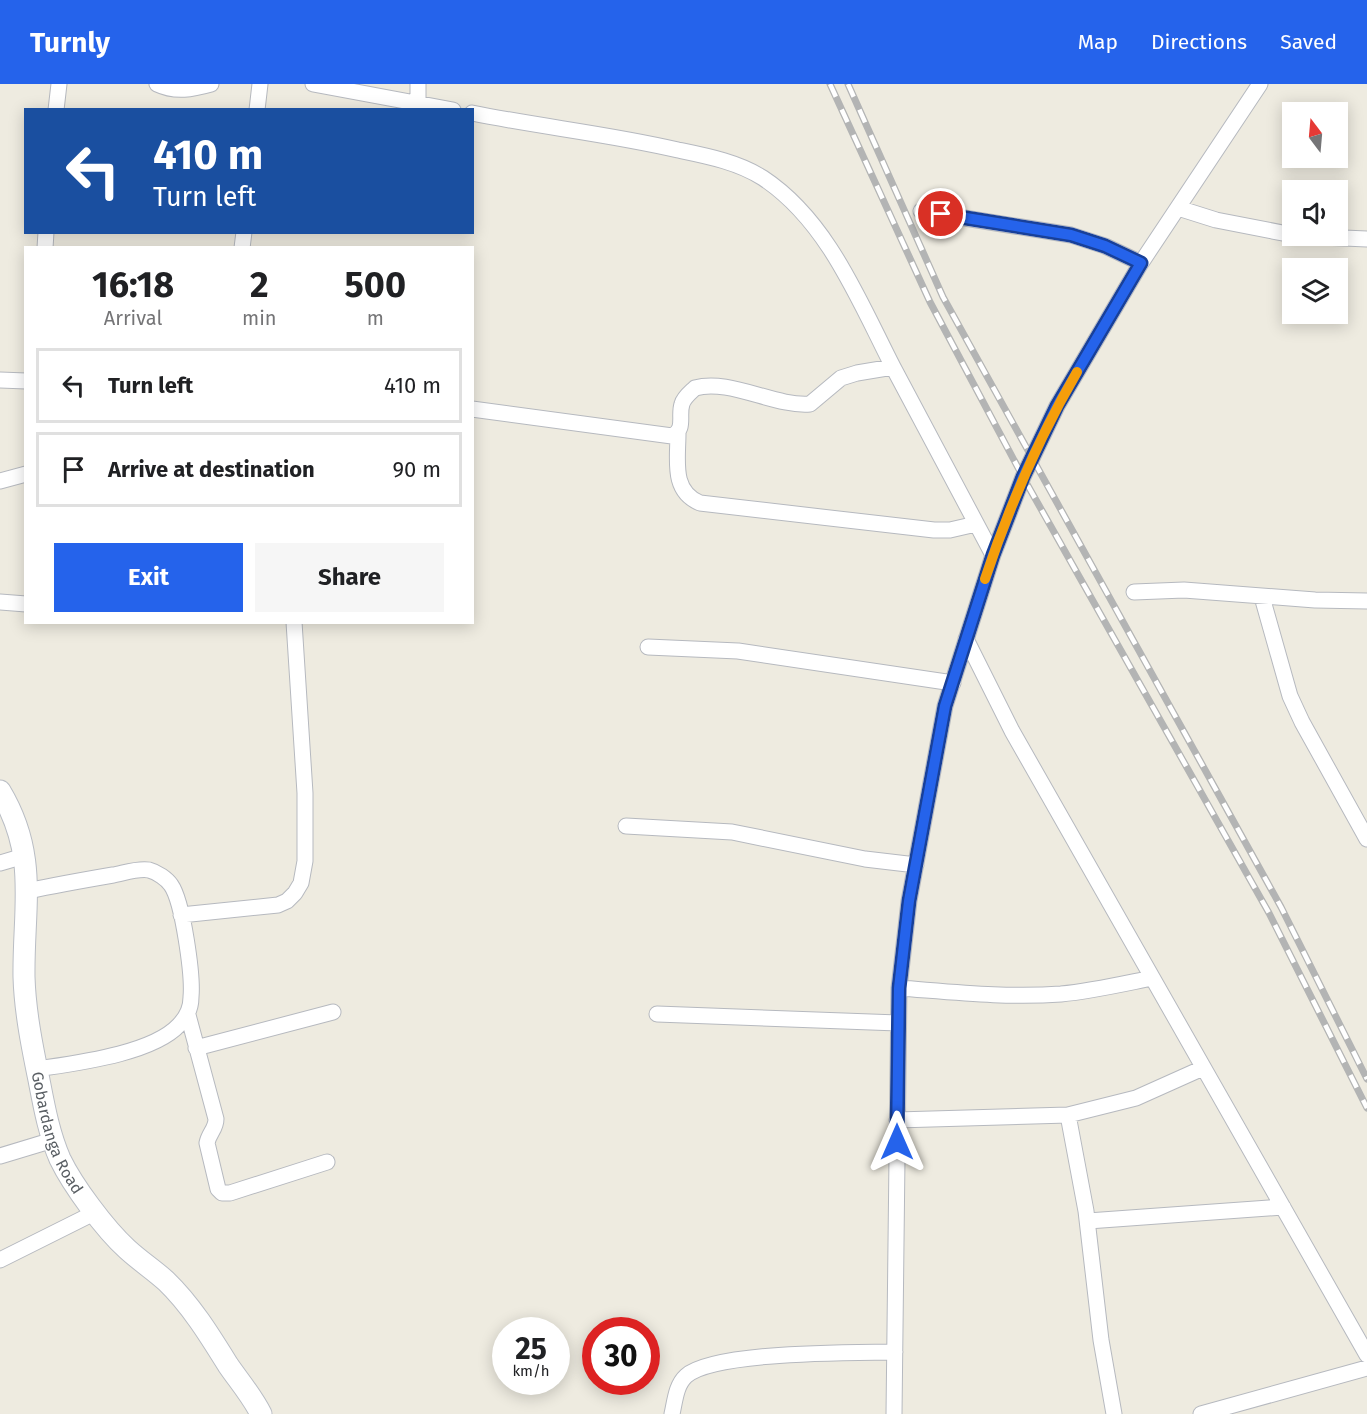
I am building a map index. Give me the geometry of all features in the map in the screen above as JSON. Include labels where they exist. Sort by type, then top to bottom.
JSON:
[{"type":"main road","name":"Gobardanga Road","points":[[0,791],[20,830],[27,891],[24,976],[30,1033],[53,1140],[60,1160],[96,1212],[126,1248],[166,1281],[194,1313],[261,1414]]},
{"type":"street","points":[[56,108],[59,84]]},
{"type":"street","points":[[160,85],[174,89],[190,89],[212,84]]},
{"type":"street","points":[[257,108],[260,84]]},
{"type":"street","points":[[313,84],[443,108]]},
{"type":"street","points":[[418,84],[418,103]]},
{"type":"street","points":[[894,1414],[899,988],[909,901],[945,706],[993,555],[1023,477],[1057,406],[1141,263],[1260,84]]},
{"type":"street","points":[[474,113],[660,146],[717,159],[763,178],[804,213],[850,283],[993,555]]},
{"type":"street","points":[[1178,208],[1245,227],[1282,233]]},
{"type":"street","points":[[921,211],[1071,235],[1105,246],[1141,263]]},
{"type":"street","points":[[1348,238],[1367,239]]},
{"type":"street","points":[[893,367],[841,378],[810,404],[795,404],[714,386],[695,388],[682,402],[678,433],[680,483],[683,491],[691,499],[700,503],[924,530],[950,531],[976,524]]},
{"type":"street","points":[[0,380],[24,381]]},
{"type":"street","points":[[474,409],[665,436],[678,433]]},
{"type":"street","points":[[0,481],[24,475]]},
{"type":"street","points":[[1134,592],[1184,590],[1343,602],[1367,601]]},
{"type":"street","points":[[1262,597],[1290,696],[1367,839]]},
{"type":"street","points":[[0,602],[24,604]]},
{"type":"street","points":[[182,915],[278,905],[287,901],[300,883],[305,861],[305,793],[294,624]]},
{"type":"street","points":[[966,639],[1012,731],[1367,1355]]},
{"type":"street","points":[[648,647],[749,653],[954,682]]},
{"type":"street","points":[[626,826],[732,832],[866,859],[916,865]]},
{"type":"street","points":[[0,863],[24,856]]},
{"type":"street","points":[[27,891],[149,870],[161,875],[172,885],[182,915],[191,983],[188,1015],[216,1119],[216,1126],[208,1138],[208,1150],[218,1189],[222,1193],[230,1193],[327,1162]]},
{"type":"street","points":[[899,988],[984,994],[1059,994],[1094,990],[1152,978]]},
{"type":"street","points":[[196,1048],[333,1012]]},
{"type":"street","points":[[657,1014],[898,1023]]},
{"type":"street","points":[[37,1070],[112,1056],[138,1047],[177,1027],[188,1015]]},
{"type":"street","points":[[897,1120],[1068,1115],[1136,1098],[1203,1068]]},
{"type":"street","points":[[1068,1115],[1088,1221],[1101,1340],[1114,1414]]},
{"type":"street","points":[[0,1156],[53,1140]]},
{"type":"street","points":[[1088,1221],[1282,1207]]},
{"type":"street","points":[[0,1260],[96,1212]]},
{"type":"street","points":[[672,1414],[677,1390],[686,1376],[703,1366],[731,1359],[895,1352]]},
{"type":"street","points":[[1201,1414],[1367,1368]]},
{"type":"railway","points":[[830,84],[930,302],[1023,477],[1269,913],[1367,1108]]},
{"type":"railway","points":[[848,84],[943,297],[1281,907],[1367,1079]]},
{"type":"slow traffic","points":[[985,579],[1023,477],[1057,406],[1077,372]]},
{"type":"route","points":[[897,1142],[899,988],[909,901],[945,706],[993,555],[1023,477],[1057,406],[1141,263],[1105,246],[1071,235],[941,214]]}]
